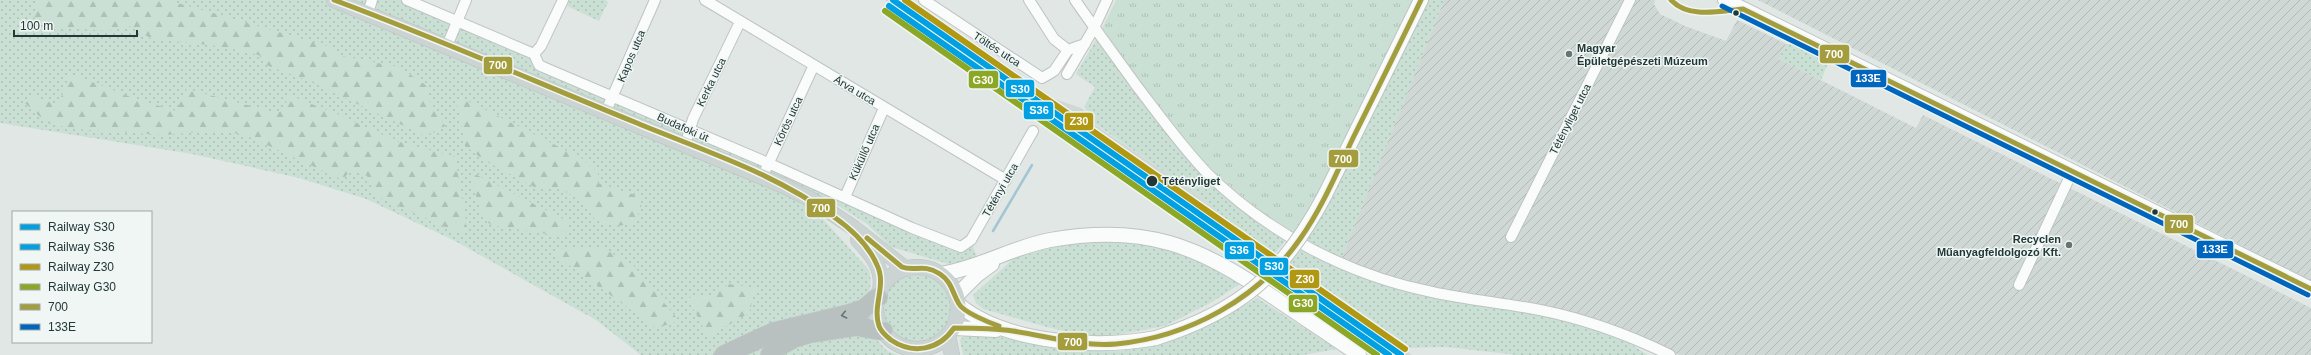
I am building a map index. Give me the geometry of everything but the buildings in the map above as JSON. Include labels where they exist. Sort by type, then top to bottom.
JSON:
[{"type":"highway","points":[[724,355],[774,332],[849,314],[864,308],[879,294]]},
{"type":"highway","points":[[770,355],[778,347],[794,338],[811,334],[856,326],[883,331]]},
{"type":"main road","name":"Budafoki út","points":[[334,0],[370,6],[447,46],[609,104],[766,170],[866,237],[892,260],[906,269]]},
{"type":"main road","name":"Budafoki út","points":[[839,219],[870,252],[879,267],[881,282],[879,294]]},
{"type":"main road","points":[[951,332],[942,342],[928,352],[902,347],[883,331],[876,315],[879,294],[888,280],[906,269],[920,267],[941,274],[950,283],[958,300],[951,332],[952,355]]},
{"type":"street","name":"Budafoki út","points":[[407,0],[534,54],[536,60],[543,67],[609,104]]},
{"type":"street","points":[[447,46],[466,0]]},
{"type":"street","points":[[534,54],[541,46],[563,0]]},
{"type":"street","name":"Kapos utca","points":[[609,104],[655,0]]},
{"type":"street","name":"Árva utca","points":[[705,0],[1006,180]]},
{"type":"street","points":[[1030,0],[1054,39],[1068,50],[1085,44]]},
{"type":"street","points":[[1075,0],[1158,114],[1207,172],[1233,196],[1268,224],[1293,240],[1348,266],[1406,286],[1574,318],[1649,345],[1670,355]]},
{"type":"street","points":[[1067,74],[1094,28],[1107,0]]},
{"type":"street","points":[[1002,257],[977,275],[958,300],[984,320],[1012,331],[1055,340],[1085,344],[1114,344],[1156,338],[1203,321],[1241,299],[1260,284],[1287,256],[1299,240],[1325,195],[1422,0]]},
{"type":"street","name":"Tétényliget utca","points":[[1511,237],[1630,0]]},
{"type":"street","points":[[1725,0],[2311,288]]},
{"type":"street","name":"Töltés utca","points":[[926,1],[1038,77],[1048,76],[1054,71],[1068,50]]},
{"type":"street","name":"Kerka utca","points":[[688,137],[740,22]]},
{"type":"street","name":"Körös utca","points":[[766,170],[814,65]]},
{"type":"street","name":"Küküllő utca","points":[[844,197],[884,108]]},
{"type":"street","name":"Tétényi utca","points":[[964,246],[971,240],[1034,131]]},
{"type":"street","name":"Budafoki út","points":[[766,170],[844,197],[912,228],[957,246],[964,246]]},
{"type":"street","points":[[2019,285],[2073,170]]},
{"type":"street","points":[[941,274],[1002,257],[1048,241],[1100,234],[1148,238],[1174,244],[1217,261],[1245,277],[1359,355]]},
{"type":"street","points":[[951,332],[1012,331]]},
{"type":"shaded area","points":[[885,0],[913,0],[1055,99],[1081,108],[1096,119],[1094,124],[1191,190],[1263,249],[1263,254],[1290,261],[1308,273],[1305,277],[1412,355],[1393,355],[1255,261],[1253,264],[1049,119],[1043,110]]},
{"type":"shaded area","points":[[1444,0],[1655,0],[1654,4],[1660,14],[1685,26],[1726,41],[1737,20],[1786,44],[1779,59],[1916,128],[1923,115],[2311,308],[2311,355],[1679,355],[1666,348],[1424,287],[1381,274],[1341,259]]},
{"type":"shaded area","points":[[1758,0],[2311,0],[2311,282],[2248,249]]},
{"type":"green space","points":[[0,0],[400,0],[529,54],[533,61],[960,250],[973,246],[978,261],[952,265],[891,247],[867,224],[834,203],[822,218],[869,270],[870,287],[864,303],[718,355],[641,355],[596,320],[455,241],[366,199],[299,178],[192,154],[0,123]],"holes":[[[712,297],[709,337],[688,298]]]},
{"type":"green space","points":[[38,0],[167,0],[334,48],[341,56],[399,67],[427,86],[430,101],[445,126],[436,132],[423,135],[307,80],[266,65],[259,55],[219,46],[152,39],[130,26],[108,31],[47,26],[34,22]]},
{"type":"green space","points":[[570,0],[605,0],[608,2],[599,21],[567,6]]},
{"type":"green space","points":[[1116,0],[1414,0],[1305,217],[1294,234],[1237,192],[1211,168],[1186,142],[1142,87],[1102,29]]},
{"type":"green space","points":[[1426,0],[1444,0],[1341,259],[1305,240]]},
{"type":"green space","points":[[1097,38],[1161,127],[1191,161],[1286,240],[1272,257],[1263,254],[1263,249],[1191,190],[1094,123],[1096,119],[1084,107],[1095,87],[1076,74]]},
{"type":"green space","points":[[1800,43],[1803,49],[1831,56],[1821,80],[1779,59],[1786,44]]},
{"type":"green space","points":[[69,77],[79,77],[136,99],[176,111],[187,89],[277,113],[287,108],[286,100],[291,96],[342,116],[396,141],[455,157],[466,221],[465,231],[454,231],[372,194],[373,187],[367,176],[350,170],[343,180],[243,134],[208,131],[165,135],[74,129],[47,123],[25,103],[34,97],[58,105]]},
{"type":"green space","points":[[462,98],[585,160],[598,173],[598,183],[641,197],[641,209],[634,222],[619,226],[596,221],[581,200],[559,189],[538,189],[484,160],[465,146],[457,102]]},
{"type":"green space","points":[[473,173],[569,222],[568,230],[561,236],[491,225],[483,218],[471,179]]},
{"type":"green space","points":[[1096,239],[1160,245],[1208,265],[1240,284],[1212,302],[1165,326],[1116,335],[1085,336],[983,309],[976,303],[973,295],[1013,259],[1058,245]]},
{"type":"green space","points":[[572,247],[604,249],[633,265],[679,321],[656,328],[551,252]]},
{"type":"green space","points":[[1301,248],[1362,276],[1409,291],[1449,300],[1546,316],[1594,328],[1625,341],[1648,355],[1517,355],[1446,347],[1402,348],[1305,277],[1307,273],[1290,261]]},
{"type":"green space","points":[[910,274],[924,274],[936,280],[945,289],[951,301],[949,321],[941,332],[930,340],[924,342],[910,342],[904,340],[893,332],[885,321],[883,315],[883,301],[885,295],[893,284],[904,276]]},
{"type":"green space","points":[[728,284],[756,288],[749,313],[708,337],[688,298],[712,297]]},
{"type":"green space","points":[[1257,298],[1337,349],[1303,355],[963,355],[960,340],[967,333],[1096,350],[1114,351],[1138,349],[1174,339],[1208,325]]},
{"type":"green space","points":[[784,335],[762,355],[737,355]]},
{"type":"green space","points":[[862,335],[877,340],[887,351],[898,355],[781,355],[790,346],[817,339]]},
{"type":"waterway","points":[[993,231],[1032,165]]},
{"type":"rail line","name":"S30","points":[[893,0],[1401,355]]},
{"type":"rail line","name":"Z30","points":[[905,0],[1405,349]]},
{"type":"rail line","name":"S36","points":[[889,6],[1389,355]]},
{"type":"rail line","name":"G30","points":[[885,11],[1377,355]]},
{"type":"transit line","name":"700","points":[[334,0],[738,164],[763,175],[811,201],[853,232],[874,258],[881,280],[877,311],[877,318],[881,330],[891,340],[899,345],[917,349],[925,348],[941,341],[954,328],[1006,330],[1077,343],[1103,345],[1143,340],[1170,333],[1195,324],[1243,297],[1264,280],[1283,260],[1308,227],[1329,190],[1421,0]]},
{"type":"transit line","name":"700","points":[[1671,0],[1678,6],[1696,12],[1715,12],[1743,9],[2311,289]]},
{"type":"transit line","name":"133E","points":[[1722,6],[2308,295]]},
{"type":"transit line","name":"700","points":[[867,238],[902,267],[911,269],[924,268],[940,274],[947,280],[961,307],[977,317],[999,326]]},
{"type":"place","name":"Magyar Épületgépészeti Múzeum","points":[[1569,54]]},
{"type":"place","name":"Tétényliget","points":[[1152,181]]},
{"type":"place","name":"Recyclen Műanyagfeldolgozó Kft.","points":[[2069,245]]}]
